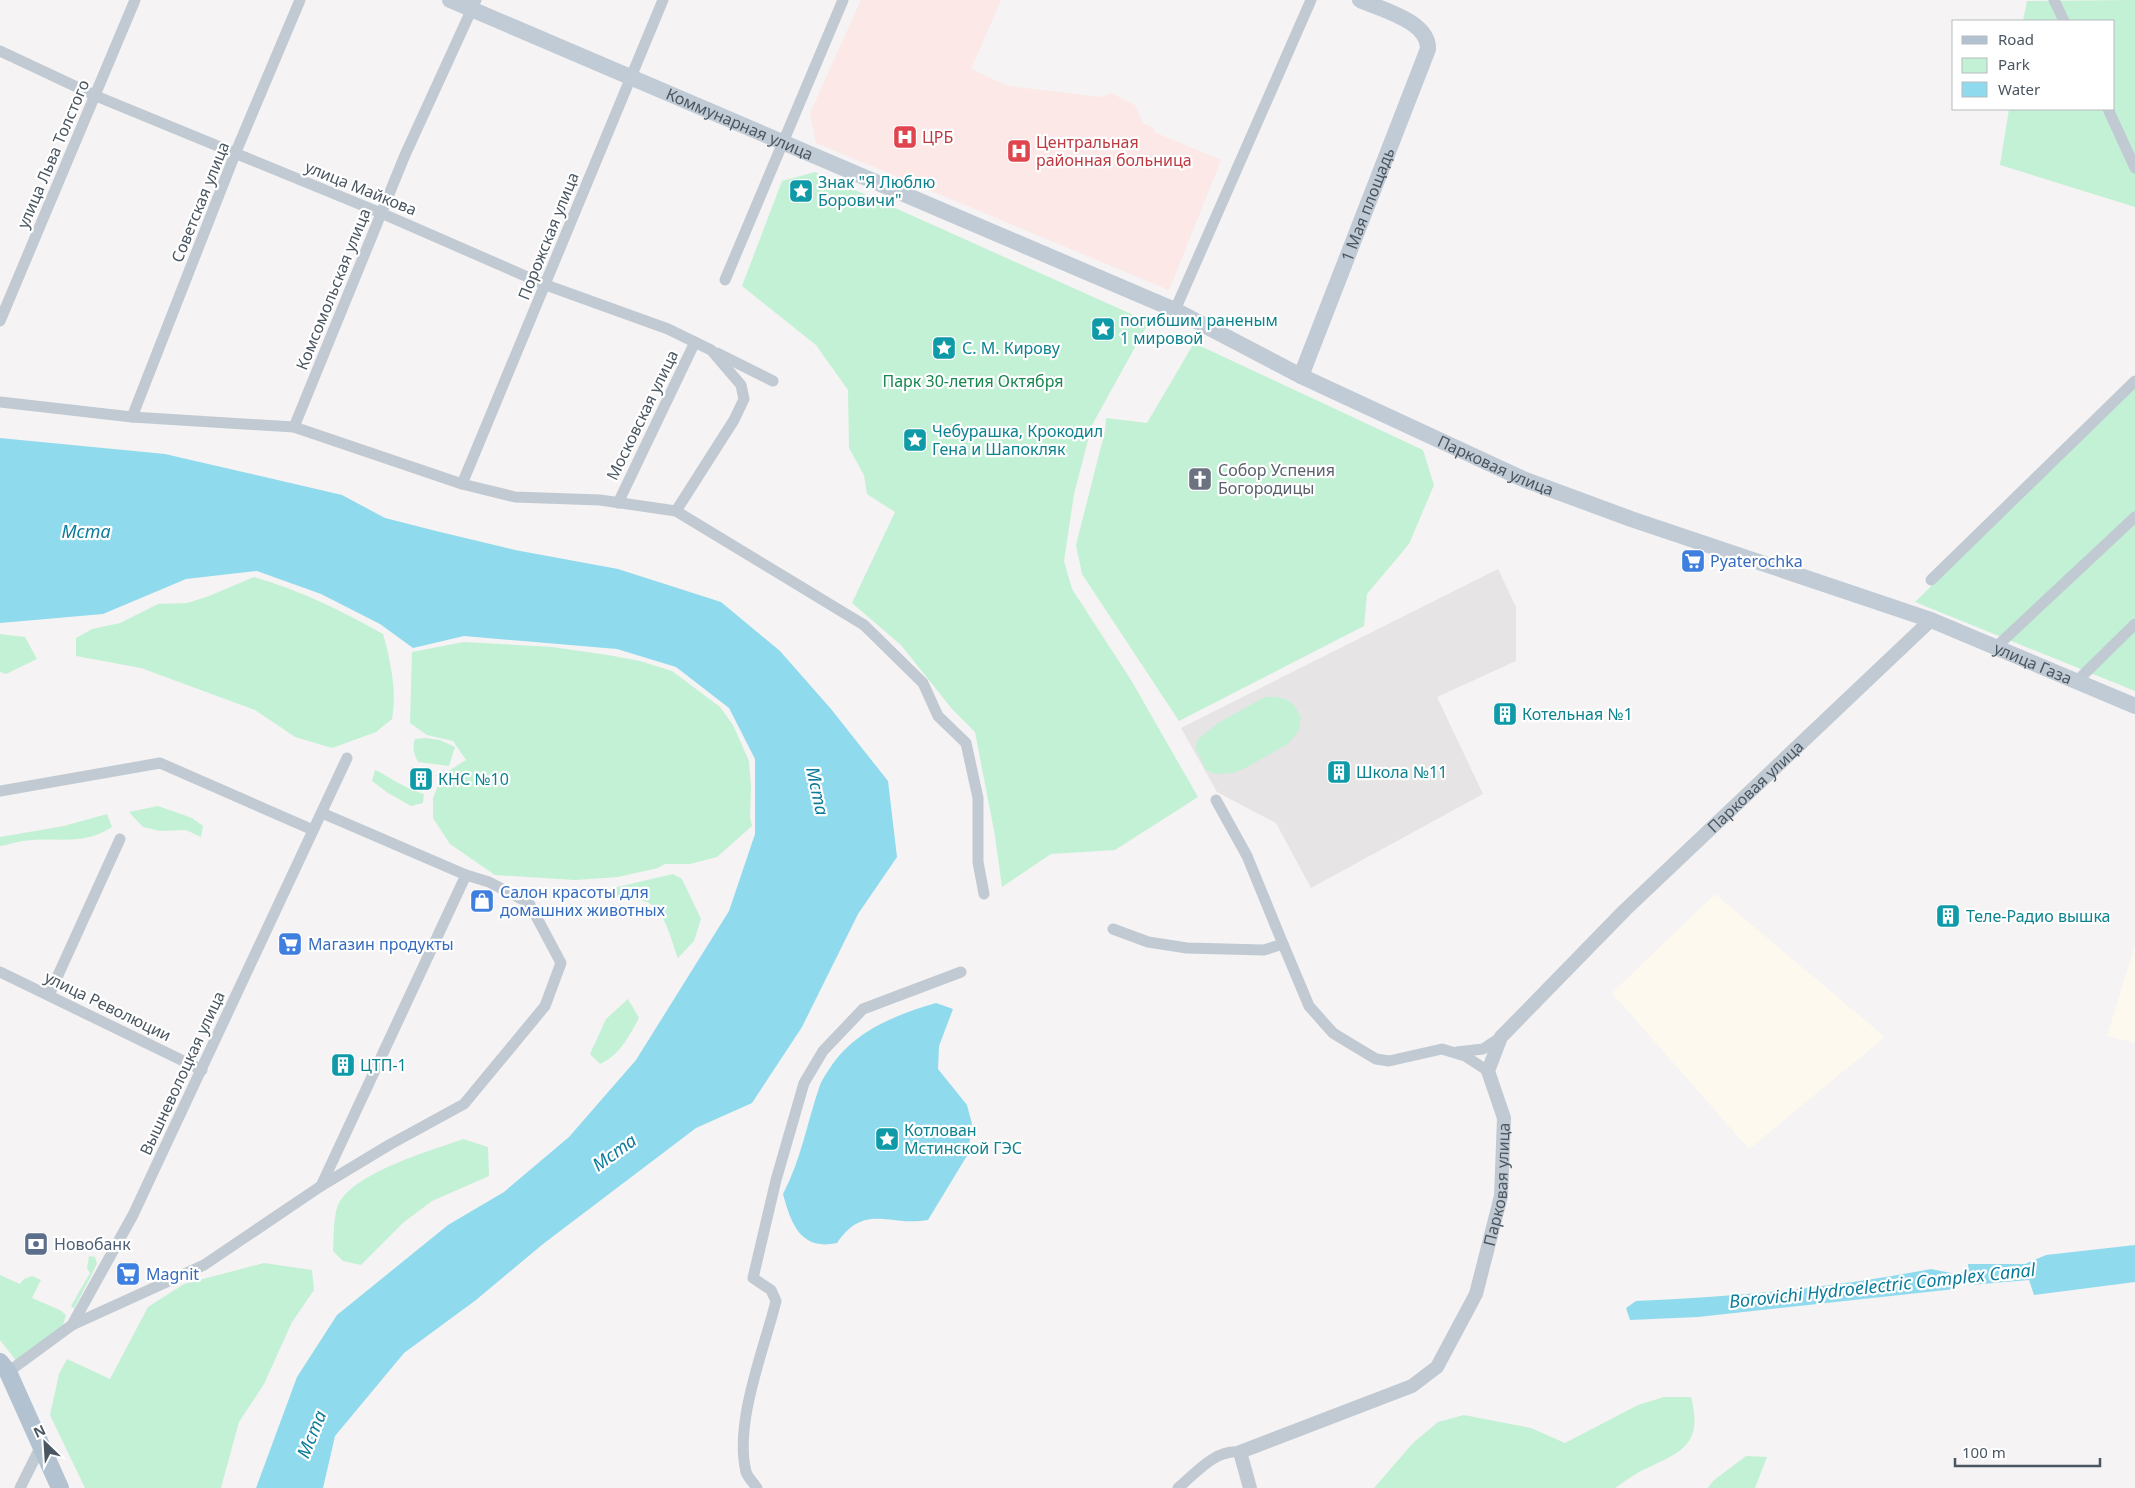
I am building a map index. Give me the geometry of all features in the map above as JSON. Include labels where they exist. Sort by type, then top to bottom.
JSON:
[{"type":"main road","name":"Коммунарная улица","points":[[450,0],[474,5],[631,78],[1175,310],[1301,376]]},
{"type":"main road","name":"1 Мая площадь","points":[[1301,376],[1428,49],[1428,40],[1425,33],[1416,24],[1360,0]]},
{"type":"main road","name":"Парковая улица","points":[[1301,376],[1523,479],[1640,522],[1931,620]]},
{"type":"main road","name":"улица Газа","points":[[1931,620],[2135,706]]},
{"type":"main road","points":[[4,1367],[60,1488]]},
{"type":"street","name":"улица Льва Толстого","points":[[0,321],[135,0]]},
{"type":"street","name":"Советская улица","points":[[132,417],[235,154],[300,0]]},
{"type":"street","name":"Порожская улица","points":[[462,484],[546,285],[662,0]]},
{"type":"street","points":[[726,280],[843,0]]},
{"type":"street","points":[[1175,310],[1311,0]]},
{"type":"street","points":[[2054,0],[2064,20]]},
{"type":"street","name":"Комсомольская улица","points":[[294,427],[381,213],[474,5]]},
{"type":"street","name":"улица Майкова","points":[[0,51],[96,96],[381,213],[546,285],[668,329],[773,381]]},
{"type":"street","points":[[2109,110],[2132,147],[2135,168]]},
{"type":"street","name":"Московская улица","points":[[618,503],[695,342]]},
{"type":"street","name":"улица Майкова","points":[[676,511],[734,420],[744,399],[741,385],[711,350]]},
{"type":"street","points":[[1931,580],[2135,381]]},
{"type":"street","points":[[0,402],[132,417],[294,427],[462,484],[515,497],[600,500],[676,511],[864,624],[923,683],[938,716],[966,743],[978,798],[978,862],[984,894]]},
{"type":"street","points":[[1996,647],[2135,517]]},
{"type":"street","name":"Парковая улица","points":[[1240,1452],[1412,1386],[1437,1367],[1476,1294],[1501,1196],[1504,1118],[1488,1072],[1501,1037],[1625,910],[1931,620]]},
{"type":"street","points":[[2077,681],[2135,624]]},
{"type":"street","name":"Вышневолоцкая улица","points":[[4,1367],[72,1325],[133,1216],[347,758]]},
{"type":"street","points":[[0,791],[160,763],[313,830]]},
{"type":"street","points":[[1216,800],[1246,856],[1308,1006],[1333,1033],[1376,1059],[1389,1061],[1405,1059],[1426,1051],[1442,1049],[1465,1056],[1488,1072]]},
{"type":"street","points":[[72,1325],[204,1265],[321,1186],[389,1145],[464,1104],[545,1006],[561,963],[529,903],[489,882],[466,875],[322,813]]},
{"type":"street","points":[[49,995],[120,839]]},
{"type":"street","points":[[321,1186],[451,912],[466,875]]},
{"type":"street","points":[[1113,929],[1148,942],[1187,948],[1264,950],[1282,944]]},
{"type":"street","name":"улица Революции","points":[[0,972],[202,1070]]},
{"type":"street","points":[[757,1488],[746,1474],[744,1450],[746,1424],[759,1359],[776,1300],[771,1290],[753,1278],[776,1180],[804,1083],[823,1051],[863,1010],[961,972]]},
{"type":"street","points":[[1454,1052],[1482,1049],[1501,1037]]},
{"type":"street","points":[[20,1488],[41,1446]]},
{"type":"street","points":[[1178,1488],[1216,1456],[1229,1451],[1240,1452],[1250,1488]]},
{"type":"shaded area","name":"Центральная районная больница","points":[[861,0],[1001,0],[971,69],[1008,86],[1102,97],[1111,93],[1135,105],[1143,124],[1153,127],[1154,132],[1221,160],[1169,290],[816,143],[810,113]]},
{"type":"shaded area","points":[[1498,569],[1516,607],[1516,661],[1437,697],[1483,794],[1311,888],[1276,823],[1217,792],[1181,728]]},
{"type":"shaded area","points":[[1715,894],[1885,1037],[1749,1149],[1612,993]]},
{"type":"shaded area","points":[[2135,945],[2135,1043],[2107,1036]]},
{"type":"green space","points":[[2135,0],[2135,207],[2000,165],[2009,110],[2115,110],[2115,20],[2023,20],[2027,1]]},
{"type":"green space","name":"Парк 30-летия Октября","points":[[815,172],[1149,322],[1092,425],[1074,494],[1064,561],[1072,589],[1131,680],[1198,797],[1115,850],[1051,854],[1002,887],[995,836],[975,732],[952,709],[901,645],[852,603],[895,512],[867,494],[864,475],[849,448],[848,390],[816,345],[742,286],[782,181]]},
{"type":"green space","points":[[1194,343],[1423,450],[1434,485],[1409,544],[1367,594],[1364,626],[1179,721],[1082,574],[1076,545],[1105,431],[1106,418],[1147,423]]},
{"type":"green space","points":[[2135,387],[2135,691],[1915,602]]},
{"type":"green space","points":[[254,577],[288,588],[320,602],[383,634],[392,676],[394,698],[392,719],[376,732],[332,748],[295,737],[255,710],[141,668],[76,656],[76,638],[92,629],[120,623],[158,604],[187,603],[209,596]]},
{"type":"green space","points":[[0,634],[25,637],[37,659],[6,674],[0,672]]},
{"type":"green space","points":[[464,642],[552,647],[640,661],[672,671],[720,707],[733,725],[749,761],[751,788],[750,817],[752,826],[717,857],[690,864],[665,864],[658,868],[618,877],[575,880],[495,875],[450,844],[433,818],[433,798],[442,775],[466,760],[453,741],[427,735],[410,723],[412,652]]},
{"type":"green space","points":[[1265,697],[1287,700],[1295,707],[1301,718],[1298,732],[1288,744],[1233,773],[1216,774],[1206,770],[1196,749],[1197,740],[1218,723]]},
{"type":"green space","points":[[415,739],[440,740],[455,747],[449,766],[418,762],[414,751]]},
{"type":"green space","points":[[375,770],[424,794],[423,803],[411,806],[388,793],[372,781]]},
{"type":"green space","points":[[158,806],[192,818],[203,826],[201,837],[186,830],[160,831],[143,827],[129,812]]},
{"type":"green space","points":[[107,814],[112,827],[90,837],[69,840],[23,841],[0,846],[0,837],[64,826]]},
{"type":"green space","points":[[673,874],[682,879],[701,919],[694,941],[678,958],[664,920],[655,907],[646,902],[614,896],[613,888]]},
{"type":"green space","points":[[628,999],[639,1018],[628,1038],[613,1056],[600,1064],[590,1054],[606,1019]]},
{"type":"green space","points":[[463,1139],[488,1147],[489,1176],[432,1201],[404,1222],[361,1265],[343,1261],[333,1251],[334,1224],[337,1208],[344,1196],[373,1174],[412,1157]]},
{"type":"green space","points":[[89,1256],[95,1257],[97,1264],[74,1309],[71,1306],[90,1273],[87,1268]]},
{"type":"green space","points":[[264,1263],[312,1270],[314,1290],[292,1322],[264,1384],[239,1422],[221,1488],[85,1488],[50,1415],[59,1374],[67,1359],[110,1379],[148,1307],[184,1284]]},
{"type":"green space","points":[[0,1275],[20,1284],[24,1279],[32,1276],[41,1280],[32,1298],[60,1310],[66,1315],[63,1325],[17,1362],[0,1340]]},
{"type":"green space","points":[[1664,1397],[1691,1397],[1694,1413],[1692,1436],[1679,1451],[1637,1473],[1615,1488],[1374,1488],[1413,1443],[1438,1422],[1464,1415],[1531,1428],[1565,1443],[1638,1405]]},
{"type":"green space","points":[[1746,1456],[1767,1457],[1755,1488],[1708,1488],[1713,1481]]},
{"type":"water","name":"Мста","points":[[0,438],[165,454],[342,495],[385,518],[515,550],[618,569],[721,602],[780,651],[831,709],[888,781],[897,857],[858,914],[802,1027],[752,1103],[696,1128],[543,1244],[476,1300],[404,1353],[335,1436],[323,1488],[256,1488],[297,1377],[337,1315],[448,1225],[504,1192],[569,1137],[636,1060],[729,911],[755,834],[755,759],[729,708],[676,667],[617,649],[464,636],[413,648],[380,624],[321,594],[257,571],[186,579],[103,614],[0,623]]},
{"type":"water","name":"Котлован Мстинской ГЭС","points":[[936,1003],[953,1009],[939,1046],[938,1069],[967,1105],[972,1124],[968,1154],[928,1220],[868,1220],[858,1223],[847,1231],[837,1243],[814,1243],[806,1239],[794,1224],[783,1194],[799,1155],[822,1080],[840,1055],[863,1034],[891,1019]]},
{"type":"water","points":[[2135,1245],[2135,1282],[2034,1295],[2029,1280],[1970,1285],[1968,1264],[2025,1264],[2046,1255]]},
{"type":"water","points":[[1931,1269],[1951,1273],[1955,1289],[1698,1317],[1630,1320],[1626,1308],[1636,1301],[1784,1291]]},
{"type":"waterway","name":"Borovichi Hydroelectric Complex Canal","points":[[1939,1280],[1982,1275]]},
{"type":"place","name":"ЦРБ","points":[[905,137]]},
{"type":"place","name":"Центральная районная больница","points":[[1019,151]]},
{"type":"place","name":"Знак \"Я Люблю Боровичи\"","points":[[801,191]]},
{"type":"place","name":"погибшим раненым 1 мировой","points":[[1103,329]]},
{"type":"place","name":"С. М. Кирову","points":[[944,348]]},
{"type":"place","name":"Чебурашка, Крокодил Гена и Шапокляк","points":[[915,440]]},
{"type":"place","name":"Собор Успения Богородицы","points":[[1200,479]]},
{"type":"place","name":"Pyaterochka","points":[[1693,561]]},
{"type":"place","name":"Котельная №1","points":[[1505,714]]},
{"type":"place","name":"Школа №11","points":[[1339,772]]},
{"type":"place","name":"КНС №10","points":[[421,779]]},
{"type":"place","name":"Салон красоты для домашних животных","points":[[482,901]]},
{"type":"place","name":"Теле-Радио вышка","points":[[1948,916]]},
{"type":"place","name":"Магазин продукты","points":[[290,944]]},
{"type":"place","name":"ЦТП-1","points":[[343,1065]]},
{"type":"place","name":"Котлован Мстинской ГЭС","points":[[887,1139]]},
{"type":"place","name":"Новобанк","points":[[36,1244]]},
{"type":"place","name":"Magnit","points":[[128,1274]]}]
